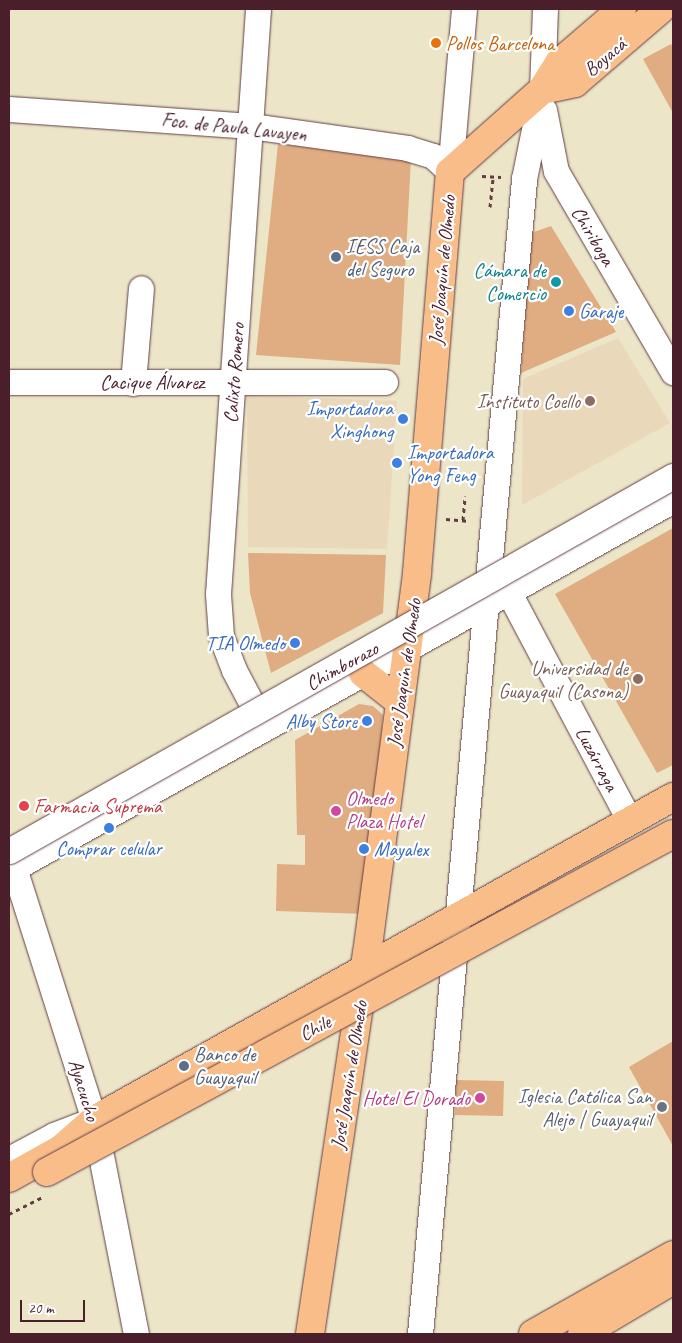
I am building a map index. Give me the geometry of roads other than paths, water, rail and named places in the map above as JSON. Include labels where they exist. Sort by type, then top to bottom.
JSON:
[{"type":"main road","name":"Boyacá","points":[[450,172],[542,90],[559,63],[622,9]]},
{"type":"main road","name":"Boyacá","points":[[542,90],[574,83],[661,9]]},
{"type":"main road","name":"José Joaquín de Olmedo","points":[[310,1334],[365,969],[407,648],[421,518],[450,172]]},
{"type":"main road","points":[[363,672],[400,702]]},
{"type":"main road","name":"Chile","points":[[9,1178],[365,969],[673,797]]},
{"type":"main road","name":"Chile","points":[[9,1193],[673,834]]},
{"type":"main road","points":[[533,1334],[673,1255]]},
{"type":"main road","points":[[582,1334],[673,1280]]},
{"type":"street","name":"Calixto Romero","points":[[258,9],[218,594],[221,636],[234,670],[264,727]]},
{"type":"street","name":"José Joaquín de Olmedo","points":[[450,172],[464,9]]},
{"type":"street","points":[[420,1334],[457,918],[498,596],[495,522],[524,180],[542,90],[545,9]]},
{"type":"street","name":"Boyacá","points":[[542,90],[638,9]]},
{"type":"street","name":"Chiriboga","points":[[542,90],[551,158],[556,172],[673,372]]},
{"type":"street","name":"Fco. de Paula Lavayen","points":[[9,109],[251,126],[407,148],[433,156],[450,172]]},
{"type":"street","points":[[133,383],[141,288]]},
{"type":"street","name":"Cacique Álvarez","points":[[9,382],[385,382]]},
{"type":"street","name":"Chimborazo","points":[[10,861],[673,476]]},
{"type":"street","name":"Chimborazo","points":[[10,861],[264,727],[673,500]]},
{"type":"street","name":"Luzárraga","points":[[498,596],[630,821]]},
{"type":"street","name":"Ayacucho","points":[[10,861],[96,1126],[136,1334]]},
{"type":"street","name":"Chile","points":[[9,1159],[54,1135],[96,1126]]},
{"type":"place","name":"Pollos Barcelona","points":[[436,43]]},
{"type":"place","name":"IESS Caja del Seguro","points":[[336,257]]},
{"type":"place","name":"Cámara de Comercio","points":[[556,282]]},
{"type":"place","name":"Garaje","points":[[569,311]]},
{"type":"place","name":"Instituto Coello","points":[[590,401]]},
{"type":"place","name":"Importadora Xinghong","points":[[403,419]]},
{"type":"place","name":"Importadora Yong Feng","points":[[397,463]]},
{"type":"place","name":"TIA Olmedo","points":[[295,643]]},
{"type":"place","name":"Universidad de Guayaquil (Casona)","points":[[638,679]]},
{"type":"place","name":"Alby Store","points":[[367,721]]},
{"type":"place","name":"Farmacia Suprema","points":[[24,806]]},
{"type":"place","name":"Olmedo Plaza Hotel","points":[[336,811]]},
{"type":"place","name":"Comprar celular","points":[[109,828]]},
{"type":"place","name":"Mayalex","points":[[364,849]]},
{"type":"place","name":"Banco de Guayaquil","points":[[184,1066]]},
{"type":"place","name":"Hotel El Dorado","points":[[480,1098]]},
{"type":"place","name":"Iglesia Católica San Alejo | Guayaquil","points":[[662,1107]]}]
